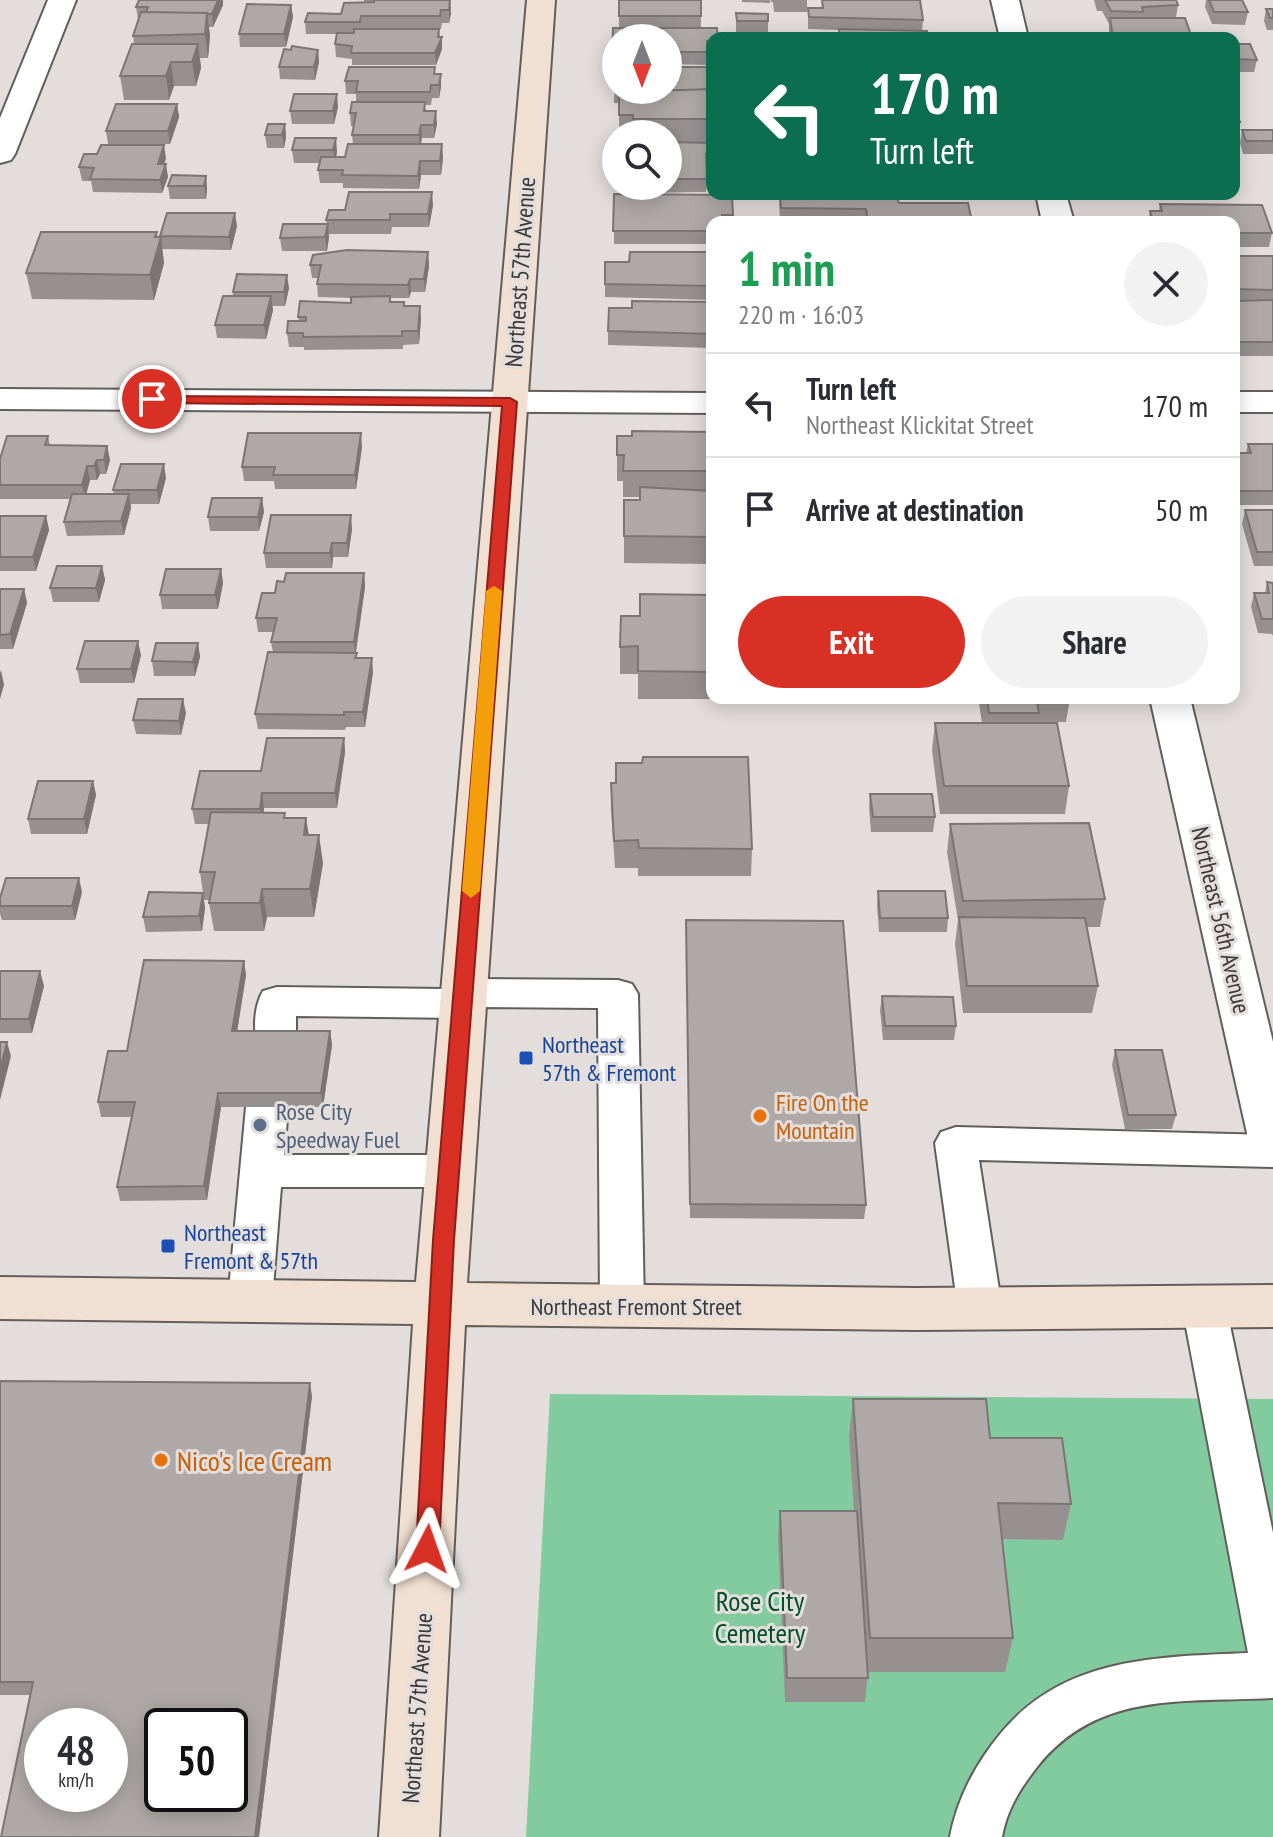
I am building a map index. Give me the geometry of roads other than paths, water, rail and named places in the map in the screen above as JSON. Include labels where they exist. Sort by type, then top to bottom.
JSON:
[{"type":"main road","name":"Northeast 57th Avenue","points":[[409,1837],[449,1171],[541,0]]},
{"type":"main road","name":"Northeast Fremont Street","points":[[0,1298],[980,1309],[1273,1306]]},
{"type":"street","points":[[0,154],[62,0]]},
{"type":"street","points":[[1005,0],[1013,32]]},
{"type":"street","points":[[0,399],[706,403]]},
{"type":"street","points":[[1240,402],[1273,402]]},
{"type":"street","name":"Northeast 56th Avenue","points":[[1171,704],[1273,1142]]},
{"type":"lane","points":[[276,1045],[277,1001],[618,994],[622,1306]]},
{"type":"lane","points":[[250,1300],[267,1107]]},
{"type":"lane","points":[[980,1309],[956,1143],[1273,1151]]},
{"type":"lane","points":[[261,1171],[449,1171]]},
{"type":"lane","points":[[1204,1306],[1273,1654]]},
{"type":"lane","points":[[976,1837],[979,1816],[1006,1766],[1043,1722],[1091,1695],[1153,1683],[1273,1675]]},
{"type":"place","name":"Northeast 57th & Fremont","points":[[526,1058]]},
{"type":"place","name":"Fire On the Mountain","points":[[760,1116]]},
{"type":"place","name":"Rose City Speedway Fuel","points":[[260,1125]]},
{"type":"place","name":"Northeast Fremont & 57th","points":[[168,1246]]},
{"type":"place","name":"Nico's Ice Cream","points":[[161,1460]]},
{"type":"park label","name":"Rose City Cemetery","points":[[760,1616]]}]
